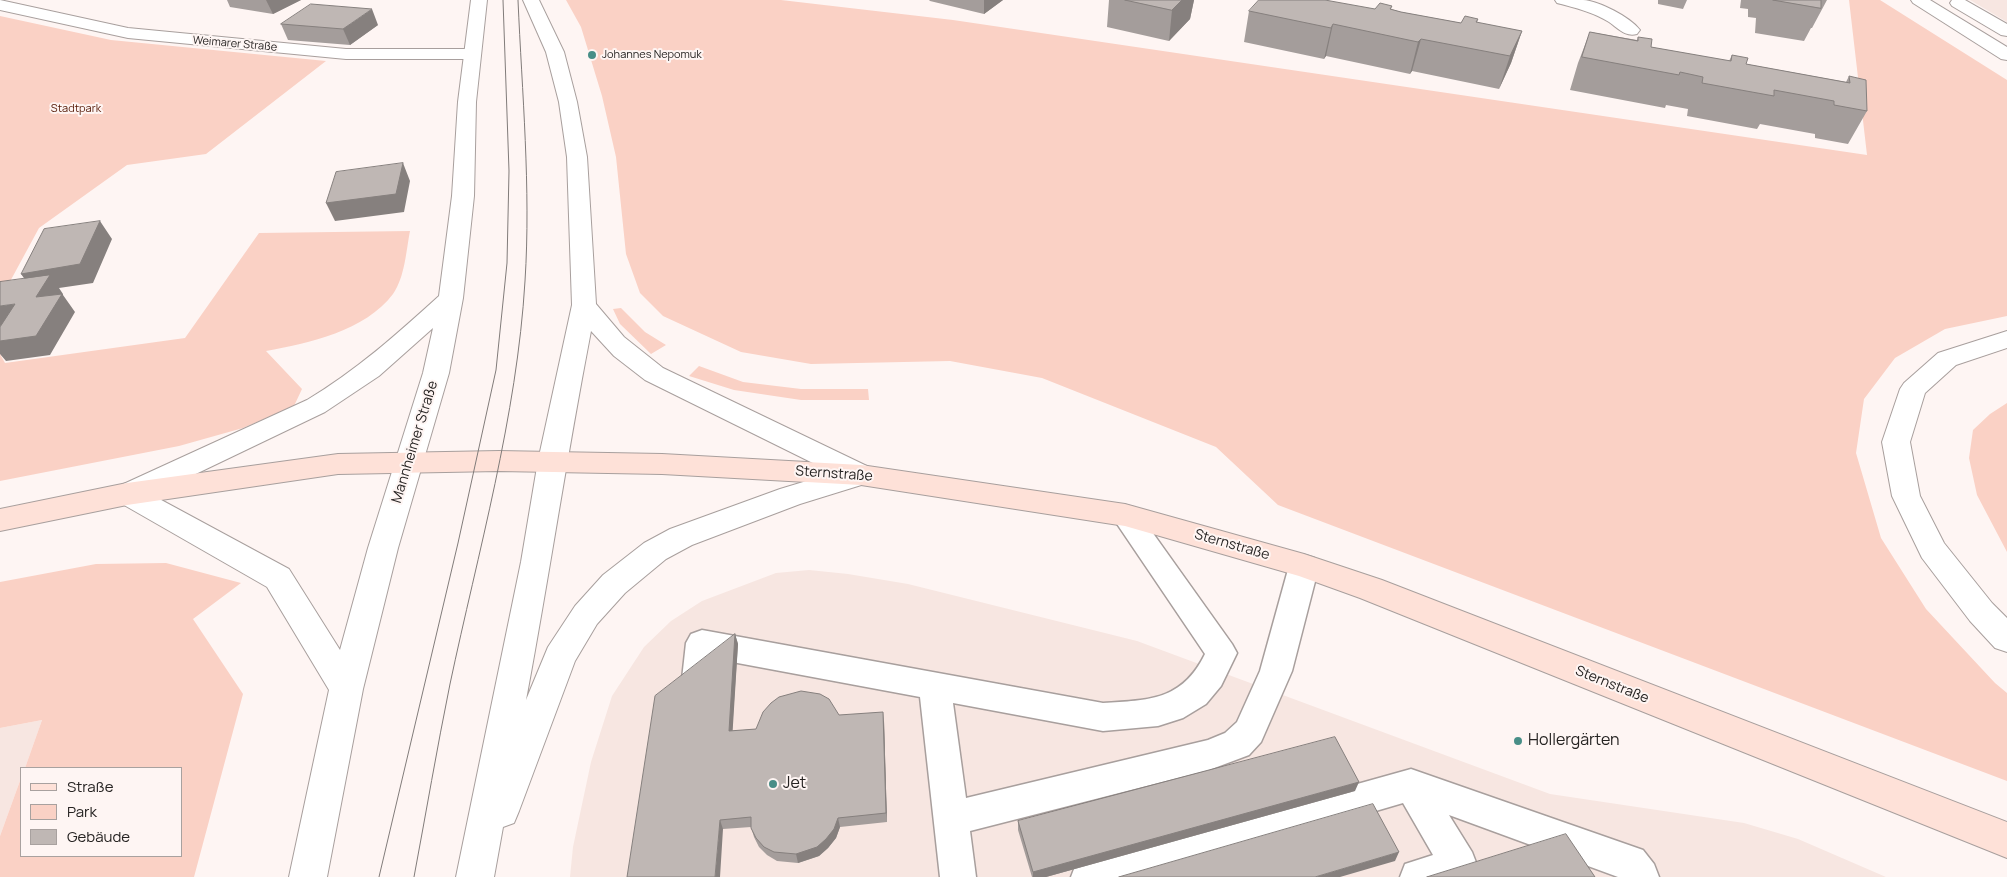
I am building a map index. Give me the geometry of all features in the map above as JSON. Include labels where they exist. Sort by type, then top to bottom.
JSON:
[{"type":"main road","name":"Sternstraße","points":[[0,520],[126,494],[306,467],[410,461],[552,461],[662,464],[861,475],[1126,515],[1304,566],[1371,589],[2007,840]]},
{"type":"street","name":"Mannheimer Straße","points":[[308,877],[346,689],[383,548],[436,373],[451,298],[463,196],[467,102],[479,0]]},
{"type":"street","points":[[476,877],[536,562],[552,461],[584,305],[577,157],[568,102],[555,52],[531,0]]},
{"type":"street","points":[[1563,0],[1594,6],[1606,11],[1631,30]]},
{"type":"street","points":[[1919,0],[2007,55]]},
{"type":"street","points":[[1953,0],[2007,31]]},
{"type":"street","name":"Weimarer Straße","points":[[0,5],[128,33],[346,54],[472,54]]},
{"type":"street","points":[[1935,10],[1968,9]]},
{"type":"street","points":[[126,494],[316,406],[344,391],[398,348],[451,298]]},
{"type":"street","points":[[584,305],[609,339],[654,374],[861,475]]},
{"type":"street","points":[[2007,340],[1947,359],[1913,390],[1896,442],[1906,496],[1933,550],[1981,612],[2007,640]]},
{"type":"street","points":[[476,877],[560,657],[586,615],[614,584],[655,551],[681,537],[790,496],[861,475]]},
{"type":"street","points":[[126,494],[278,578],[346,689]]},
{"type":"lane","points":[[693,728],[702,643],[1103,717],[1164,712],[1191,698],[1206,682],[1222,653],[1126,515]]},
{"type":"lane","points":[[950,819],[1209,755],[1237,744],[1249,732],[1273,679],[1304,566]]},
{"type":"lane","points":[[935,687],[958,877]]},
{"type":"lane","points":[[1412,785],[1459,865],[1418,877]]},
{"type":"lane","points":[[1089,877],[1412,785],[1630,863],[1641,877]]},
{"type":"shaded area","points":[[1970,0],[2007,0],[2007,22]]},
{"type":"shaded area","points":[[809,570],[848,574],[908,584],[1137,641],[1550,794],[1744,823],[1798,839],[1886,877],[570,877],[573,847],[591,762],[612,696],[644,647],[671,621],[702,601],[776,573]]},
{"type":"shaded area","points":[[42,720],[25,767],[20,767],[20,781],[0,836],[0,728]]},
{"type":"green space","points":[[566,0],[781,0],[953,20],[1867,155],[1849,0],[1880,0],[2007,80],[2007,316],[1945,329],[1895,358],[1864,399],[1856,453],[1881,538],[1926,609],[1995,683],[2007,693],[2007,781],[1278,505],[1216,447],[1042,378],[950,361],[811,364],[741,352],[663,316],[640,293],[626,254],[616,157],[602,96],[581,27]]},
{"type":"green space","name":"Stadtpark","points":[[0,16],[111,40],[326,61],[206,154],[127,165],[39,228],[0,300]]},
{"type":"green space","points":[[410,231],[400,280],[393,294],[381,307],[352,326],[335,333],[300,344],[266,351],[302,389],[294,406],[243,428],[179,446],[0,481],[0,354],[5,363],[185,338],[259,233]]},
{"type":"green space","points":[[621,308],[645,332],[666,345],[651,354],[620,324],[613,309]]},
{"type":"green space","points":[[699,366],[743,382],[801,389],[868,389],[869,400],[801,400],[734,390],[689,376]]},
{"type":"green space","points":[[2007,403],[2007,552],[1977,495],[1969,458],[1973,430],[1990,414]]},
{"type":"green space","points":[[166,563],[241,583],[193,619],[243,694],[194,877],[0,877],[0,836],[20,781],[20,857],[182,857],[182,767],[25,767],[42,720],[0,728],[0,582],[96,564]]},
{"type":"building","points":[[1125,0],[1182,0],[1172,10]]},
{"type":"building","points":[[1259,0],[1325,0],[1375,9],[1380,3],[1392,6],[1390,9],[1401,12],[1461,23],[1465,16],[1478,19],[1476,22],[1522,31],[1510,56],[1421,39],[1418,42],[1333,24],[1331,28],[1249,11]]},
{"type":"building","points":[[1773,0],[1821,0],[1821,8]]},
{"type":"building","points":[[311,4],[372,9],[343,29],[281,24]]},
{"type":"building","points":[[1590,32],[1638,41],[1638,37],[1652,39],[1651,47],[1731,61],[1732,55],[1748,58],[1746,64],[1850,83],[1849,76],[1866,80],[1867,111],[1834,105],[1834,101],[1774,90],[1774,96],[1702,83],[1703,77],[1680,72],[1679,75],[1582,57]]},
{"type":"building","points":[[403,163],[396,194],[326,203],[336,172]]},
{"type":"building","points":[[100,221],[80,264],[21,274],[44,229]]},
{"type":"building","points":[[50,275],[36,297],[62,294],[36,336],[0,341],[0,327],[15,304],[0,306],[0,282]]},
{"type":"building","points":[[735,634],[729,731],[756,729],[763,712],[771,703],[779,697],[801,691],[820,694],[829,699],[839,715],[883,712],[886,813],[838,818],[834,829],[817,847],[796,854],[774,852],[764,847],[756,838],[751,828],[751,817],[720,820],[715,877],[627,877],[655,696]]},
{"type":"building","points":[[1335,737],[1359,782],[1033,872],[1018,821]]},
{"type":"building","points":[[1373,804],[1399,852],[1315,877],[1119,877]]},
{"type":"building","points":[[1566,834],[1595,877],[1427,877]]},
{"type":"tram line","points":[[379,877],[458,543],[496,370],[507,263],[509,171],[503,0]]},
{"type":"tram line","points":[[414,877],[450,684],[495,484],[514,382],[521,332],[527,246],[527,211],[518,0]]},
{"type":"place","name":"Johannes Nepomuk","points":[[592,55]]},
{"type":"place","name":"Hollergärten","points":[[1518,741]]},
{"type":"place","name":"Jet","points":[[773,784]]}]
